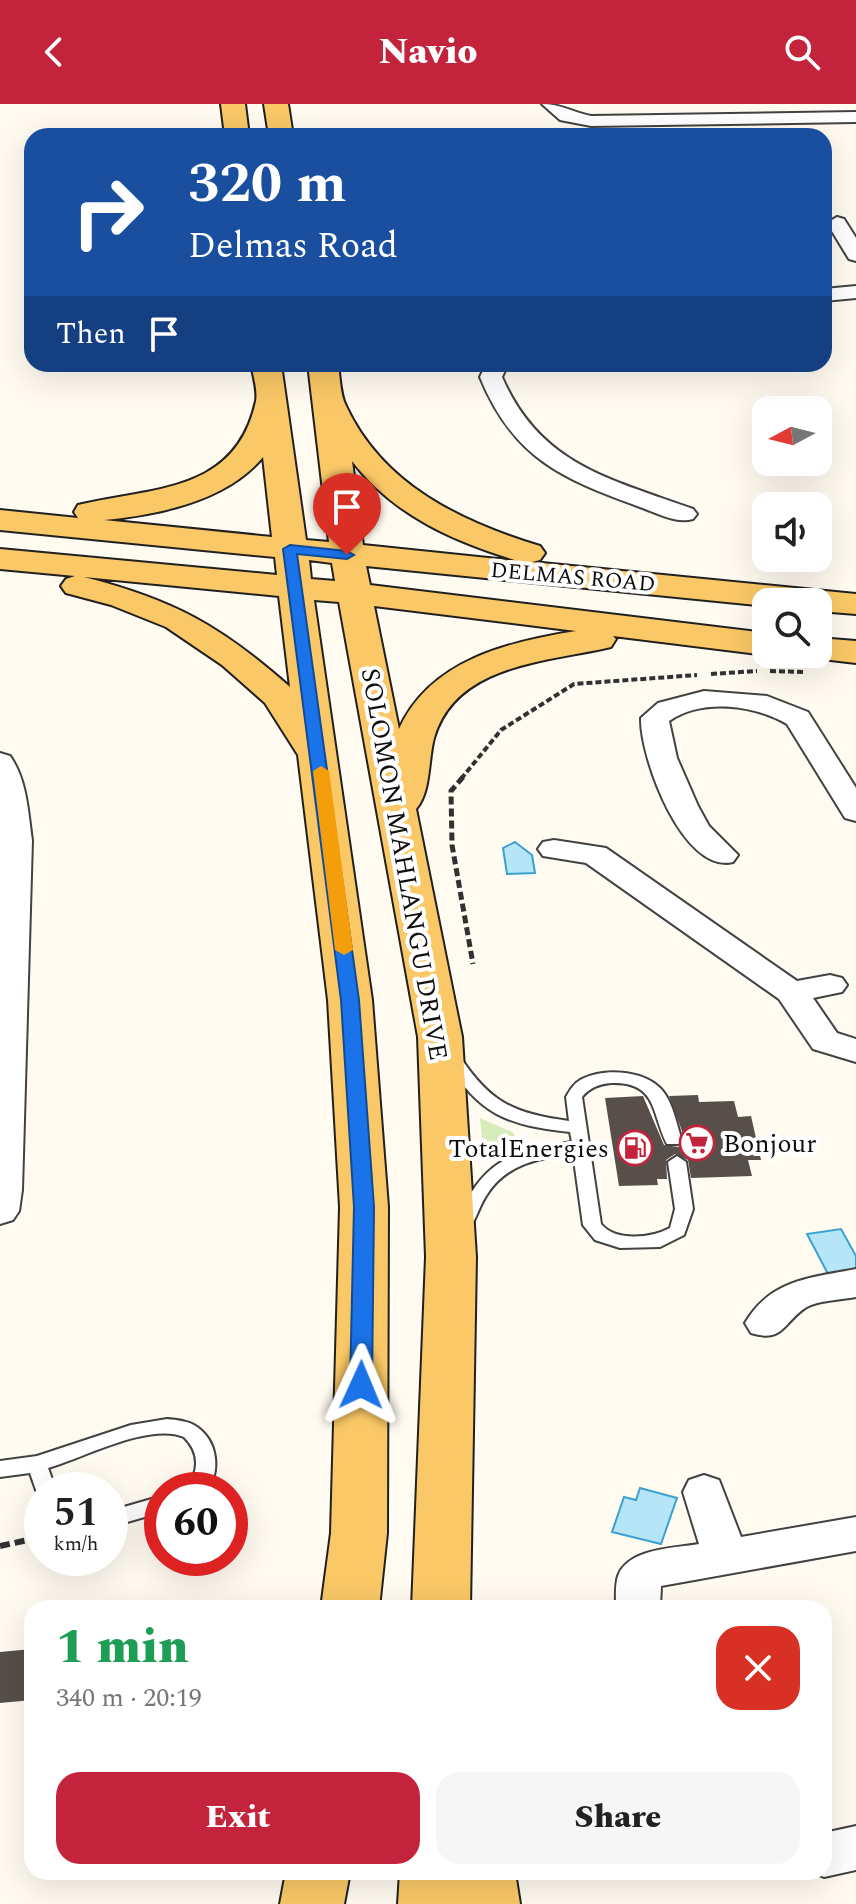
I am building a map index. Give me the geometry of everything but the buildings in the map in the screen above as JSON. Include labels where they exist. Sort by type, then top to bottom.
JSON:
[{"type":"main road","points":[[233,104],[236,128]]},
{"type":"main road","points":[[276,104],[280,128]]},
{"type":"main road","points":[[267,372],[350,1000],[364,1207],[359,1533],[351,1600]]},
{"type":"main road","name":"SOLOMON MAHLANGU DRIVE","points":[[324,372],[347,555],[440,1037],[451,1257],[441,1600]]},
{"type":"main road","points":[[0,519],[138,506],[176,497],[227,474],[249,455],[262,435],[270,396]]},
{"type":"main road","points":[[330,402],[358,452],[376,474],[403,498],[433,517],[509,548],[643,582]]},
{"type":"main road","name":"DELMAS ROAD","points":[[0,519],[856,604]]},
{"type":"main road","name":"DELMAS ROAD","points":[[0,559],[354,593],[752,642]]},
{"type":"main road","points":[[0,569],[123,598],[178,620],[235,657],[280,697],[320,762]]},
{"type":"main road","points":[[399,818],[416,736],[431,707],[477,671],[512,655],[568,642],[636,637],[752,642]]},
{"type":"main road","points":[[832,657],[856,652]]},
{"type":"main road","points":[[312,1904],[316,1880]]},
{"type":"main road","points":[[430,1904],[432,1880]]},
{"type":"main road","points":[[484,1880],[488,1904]]},
{"type":"street","points":[[551,104],[560,113],[575,119],[618,122],[856,117]]},
{"type":"street","points":[[812,104],[827,118]]},
{"type":"street","points":[[839,223],[856,255]]},
{"type":"street","points":[[832,294],[856,292]]},
{"type":"street","points":[[493,372],[491,377],[497,397],[531,443],[552,460],[609,486],[684,514]]},
{"type":"street","points":[[609,486],[650,478]]},
{"type":"street","points":[[722,855],[705,842],[691,822],[656,738],[655,718],[673,704],[757,701],[788,711],[798,718],[856,812]]},
{"type":"street","points":[[0,762],[14,809],[16,840],[0,1211]]},
{"type":"street","points":[[554,849],[595,855],[697,939],[768,985],[826,1046]]},
{"type":"street","points":[[768,985],[830,985]]},
{"type":"street","points":[[765,1323],[795,1295],[856,1283]]},
{"type":"street","points":[[704,1492],[725,1555]]},
{"type":"street","points":[[638,1600],[637,1585],[644,1573],[725,1555],[856,1534]]},
{"type":"street","points":[[832,1853],[856,1848]]},
{"type":"lane","points":[[440,1037],[460,1073],[486,1103],[507,1115],[527,1121],[577,1127]]},
{"type":"lane","points":[[673,1140],[661,1102],[652,1090],[633,1081],[606,1079],[580,1087],[574,1097],[592,1225],[601,1236],[620,1242],[660,1241],[678,1231],[684,1209],[677,1162]]},
{"type":"lane","points":[[451,1257],[468,1213],[485,1182],[502,1167],[518,1156],[579,1146]]},
{"type":"lane","points":[[0,1469],[37,1464],[138,1430],[163,1426],[184,1428],[198,1439],[207,1460],[206,1472]]},
{"type":"lane","points":[[37,1464],[40,1472]]},
{"type":"path","points":[[473,964],[452,845],[451,791],[501,730],[574,684],[788,668]]},
{"type":"path","points":[[0,1546],[24,1541]]},
{"type":"green space","points":[[480,1118],[514,1133],[515,1141],[484,1155]]},
{"type":"water","points":[[515,842],[532,855],[535,873],[507,874],[503,848]]},
{"type":"water","points":[[841,1229],[856,1256],[856,1269],[828,1274],[807,1234]]},
{"type":"water","points":[[640,1488],[677,1498],[661,1544],[612,1532],[624,1497],[636,1500]]},
{"type":"slow traffic","points":[[321,771],[344,950]]},
{"type":"place","name":"Bonjour","points":[[697,1143]]},
{"type":"place","name":"TotalEnergies","points":[[635,1148]]},
{"type":"route","points":[[347,555],[290,549],[350,1000],[364,1207],[361,1385]]}]
